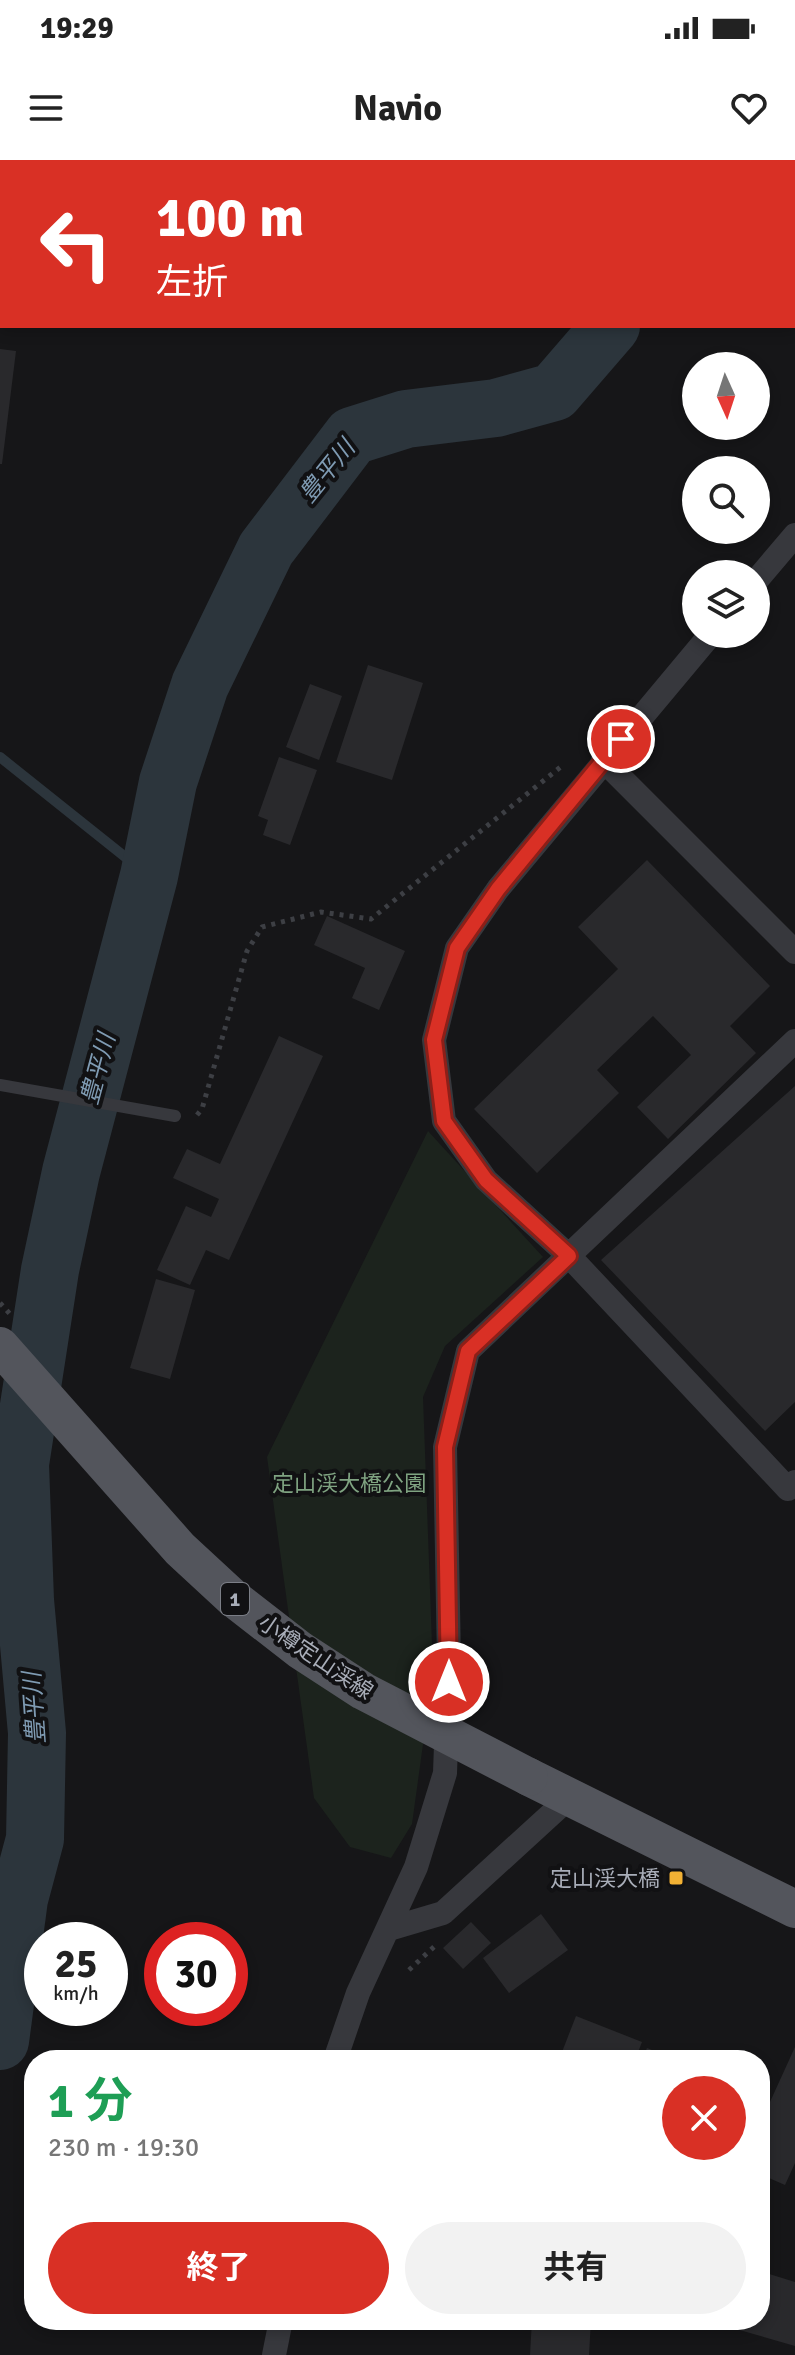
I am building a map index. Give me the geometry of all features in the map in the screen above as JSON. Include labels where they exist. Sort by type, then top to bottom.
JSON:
[{"type":"main road","name":"小樽定山渓線","points":[[10,1336],[180,1549],[233,1598],[300,1650],[363,1691],[795,1909]]},
{"type":"street","points":[[770,564],[795,535]]},
{"type":"street","points":[[699,648],[498,889],[457,948],[434,1040],[444,1121],[486,1180],[569,1256],[788,1489],[795,1482]]},
{"type":"street","points":[[603,760],[795,952]]},
{"type":"street","points":[[338,2050],[358,1993],[416,1867],[445,1773],[449,1660],[445,1447],[468,1351],[795,1041]]},
{"type":"street","points":[[389,1929],[443,1913],[570,1797]]},
{"type":"street","points":[[274,2355],[279,2330]]},
{"type":"lane","points":[[0,1085],[175,1116]]},
{"type":"path","points":[[175,1116],[196,1116],[202,1109],[247,951],[262,927],[321,912],[371,919],[565,763],[603,760]]},
{"type":"path","points":[[0,1303],[10,1336]]},
{"type":"path","points":[[409,1970],[444,1938]]},
{"type":"green space","name":"定山渓大橋公園","points":[[428,1131],[543,1257],[445,1346],[423,1397],[433,1672],[412,1824],[391,1858],[350,1847],[314,1798],[267,1457]]},
{"type":"building","points":[[0,349],[16,351],[2,464],[0,464]]},
{"type":"building","points":[[368,665],[423,683],[392,780],[336,762]]},
{"type":"building","points":[[310,684],[342,696],[319,760],[286,747]]},
{"type":"building","points":[[279,757],[317,770],[290,845],[263,835],[268,820],[258,816]]},
{"type":"building","points":[[647,860],[770,986],[730,1026],[756,1053],[668,1139],[637,1107],[691,1055],[653,1016],[597,1070],[619,1093],[537,1173],[474,1109],[618,969],[578,927]]},
{"type":"building","points":[[327,916],[405,951],[379,1010],[352,998],[365,968],[314,945]]},
{"type":"building","points":[[279,1036],[323,1056],[229,1260],[206,1250],[190,1285],[157,1270],[186,1206],[211,1217],[219,1199],[173,1178],[187,1149],[220,1164]]},
{"type":"building","points":[[795,1086],[795,1402],[765,1431],[601,1260]]},
{"type":"building","points":[[156,1279],[195,1290],[170,1379],[130,1368]]},
{"type":"building","points":[[541,1914],[568,1950],[509,1993],[483,1958]]},
{"type":"building","points":[[471,1922],[491,1943],[463,1969],[443,1948]]},
{"type":"building","points":[[576,2016],[642,2042],[639,2050],[563,2050]]},
{"type":"building","points":[[795,2047],[795,2163],[785,2185],[770,2178],[770,2102]]},
{"type":"building","points":[[770,2274],[795,2282],[795,2346],[739,2330],[770,2330]]},
{"type":"building","points":[[531,2330],[590,2330],[589,2355],[530,2355]]},
{"type":"waterway","name":"豊平川","points":[[0,2041],[19,1899],[35,1839],[37,1733],[25,1600],[20,1464],[50,1270],[71,1172],[149,876],[168,782],[200,685],[266,549],[352,436],[406,419],[496,408],[554,392],[609,328]]},
{"type":"waterway","points":[[0,757],[149,876]]},
{"type":"place","name":"定山渓大橋","points":[[676,1878]]},
{"type":"route","points":[[449,1682],[445,1447],[468,1351],[569,1256],[486,1180],[444,1121],[434,1040],[457,948],[498,889],[621,739]]}]
